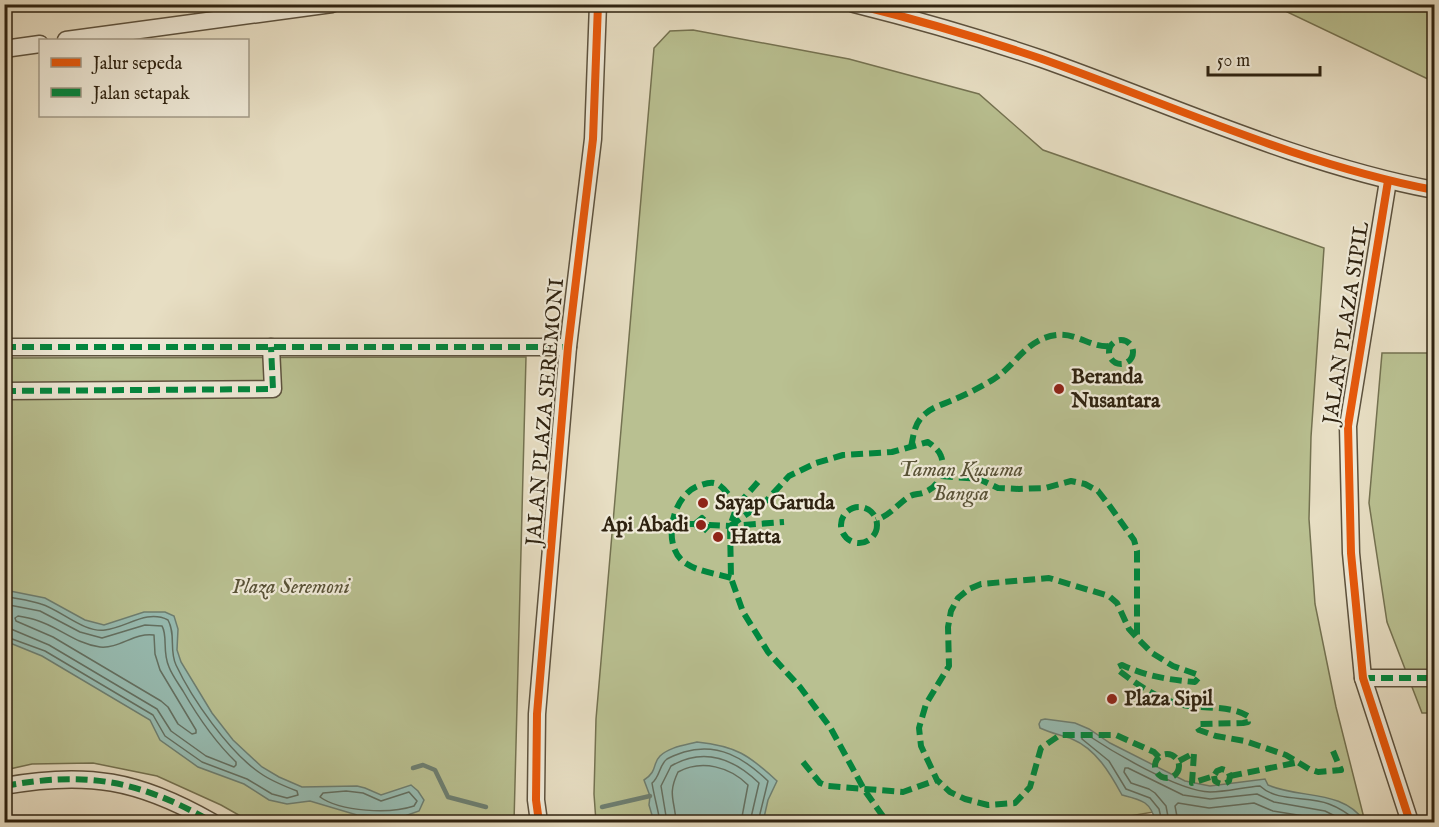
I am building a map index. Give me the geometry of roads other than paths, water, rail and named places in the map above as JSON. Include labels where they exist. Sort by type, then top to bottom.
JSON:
[{"type":"street","points":[[73,39],[332,4]]},
{"type":"street","name":"JALAN PLAZA SEREMONI","points":[[539,822],[536,800],[537,714],[568,348],[593,139],[598,4]]},
{"type":"street","points":[[854,4],[930,23],[1042,59],[1294,153],[1388,181],[1434,190]]},
{"type":"street","points":[[4,49],[39,44]]},
{"type":"street","name":"JALAN PLAZA SIPIL","points":[[1388,181],[1348,426],[1350,553],[1363,678],[1410,822]]},
{"type":"street","points":[[4,347],[568,348]]},
{"type":"street","points":[[4,391],[273,389],[272,347]]},
{"type":"street","points":[[1363,678],[1434,678]]},
{"type":"street","points":[[4,786],[44,779],[95,780],[136,787],[177,802],[212,822]]},
{"type":"water","points":[[5,590],[45,598],[85,620],[104,625],[144,612],[165,612],[174,616],[178,629],[177,650],[181,662],[212,713],[233,740],[262,767],[302,787],[357,786],[381,795],[411,785],[424,800],[419,811],[402,817],[357,815],[310,801],[287,804],[269,800],[244,784],[198,767],[160,740],[150,720],[42,656],[5,641]]},
{"type":"water","points":[[1041,720],[1075,723],[1089,729],[1110,743],[1185,781],[1210,786],[1265,779],[1268,785],[1280,789],[1333,799],[1345,804],[1365,822],[1156,822],[1151,810],[1144,802],[1122,795],[1107,770],[1081,743],[1040,728]]},
{"type":"water","points":[[697,742],[722,746],[741,753],[777,781],[768,800],[763,822],[715,822],[711,820],[654,822],[649,805],[650,796],[644,780],[653,771],[658,759],[668,750]]},
{"type":"waterway","points":[[413,768],[423,765],[435,770],[448,797],[486,807]]},
{"type":"waterway","points":[[602,807],[650,796]]},
{"type":"place","name":"Beranda Nusantara","points":[[1059,389]]},
{"type":"place","name":"Sayap Garuda","points":[[703,503]]},
{"type":"place","name":"Api Abadi","points":[[701,525]]},
{"type":"place","name":"Hatta","points":[[718,537]]},
{"type":"place","name":"Plaza Sipil","points":[[1112,699]]},
{"type":"park label","name":"Taman Kusuma Bangsa","points":[[961,482]]},
{"type":"park label","name":"Plaza Seremoni","points":[[291,587]]}]
